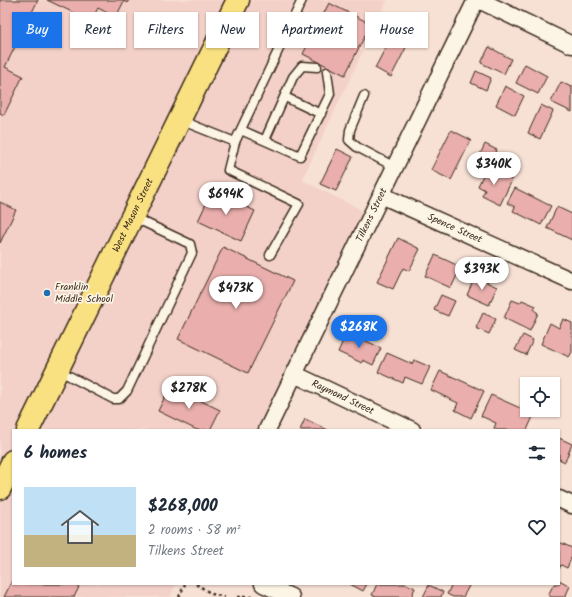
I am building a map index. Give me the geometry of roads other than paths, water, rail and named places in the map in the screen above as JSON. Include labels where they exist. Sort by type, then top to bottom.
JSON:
[{"type":"main road","name":"West Mason Street","points":[[28,429],[238,0]]},
{"type":"main road","points":[[0,488],[7,465]]},
{"type":"street","points":[[477,0],[572,45]]},
{"type":"street","name":"Tilkens Street","points":[[267,429],[477,0]]},
{"type":"street","name":"Spence Street","points":[[381,195],[572,281]]},
{"type":"street","name":"Raymond Street","points":[[294,374],[410,429]]},
{"type":"street","points":[[560,500],[572,506]]},
{"type":"street","points":[[265,585],[291,597]]},
{"type":"lane","points":[[270,255],[299,204],[228,170],[235,142],[302,0]]},
{"type":"lane","points":[[265,140],[293,77],[302,66],[317,67]]},
{"type":"lane","points":[[241,130],[300,156],[330,94],[327,72]]},
{"type":"lane","points":[[285,96],[321,114]]},
{"type":"lane","points":[[364,96],[350,130],[349,140],[356,147],[395,167]]},
{"type":"lane","points":[[180,120],[235,142]]},
{"type":"lane","points":[[57,370],[113,398],[119,399],[127,391],[192,254],[190,244],[132,217]]},
{"type":"place","name":"Franklin Middle School","points":[[47,293]]}]
